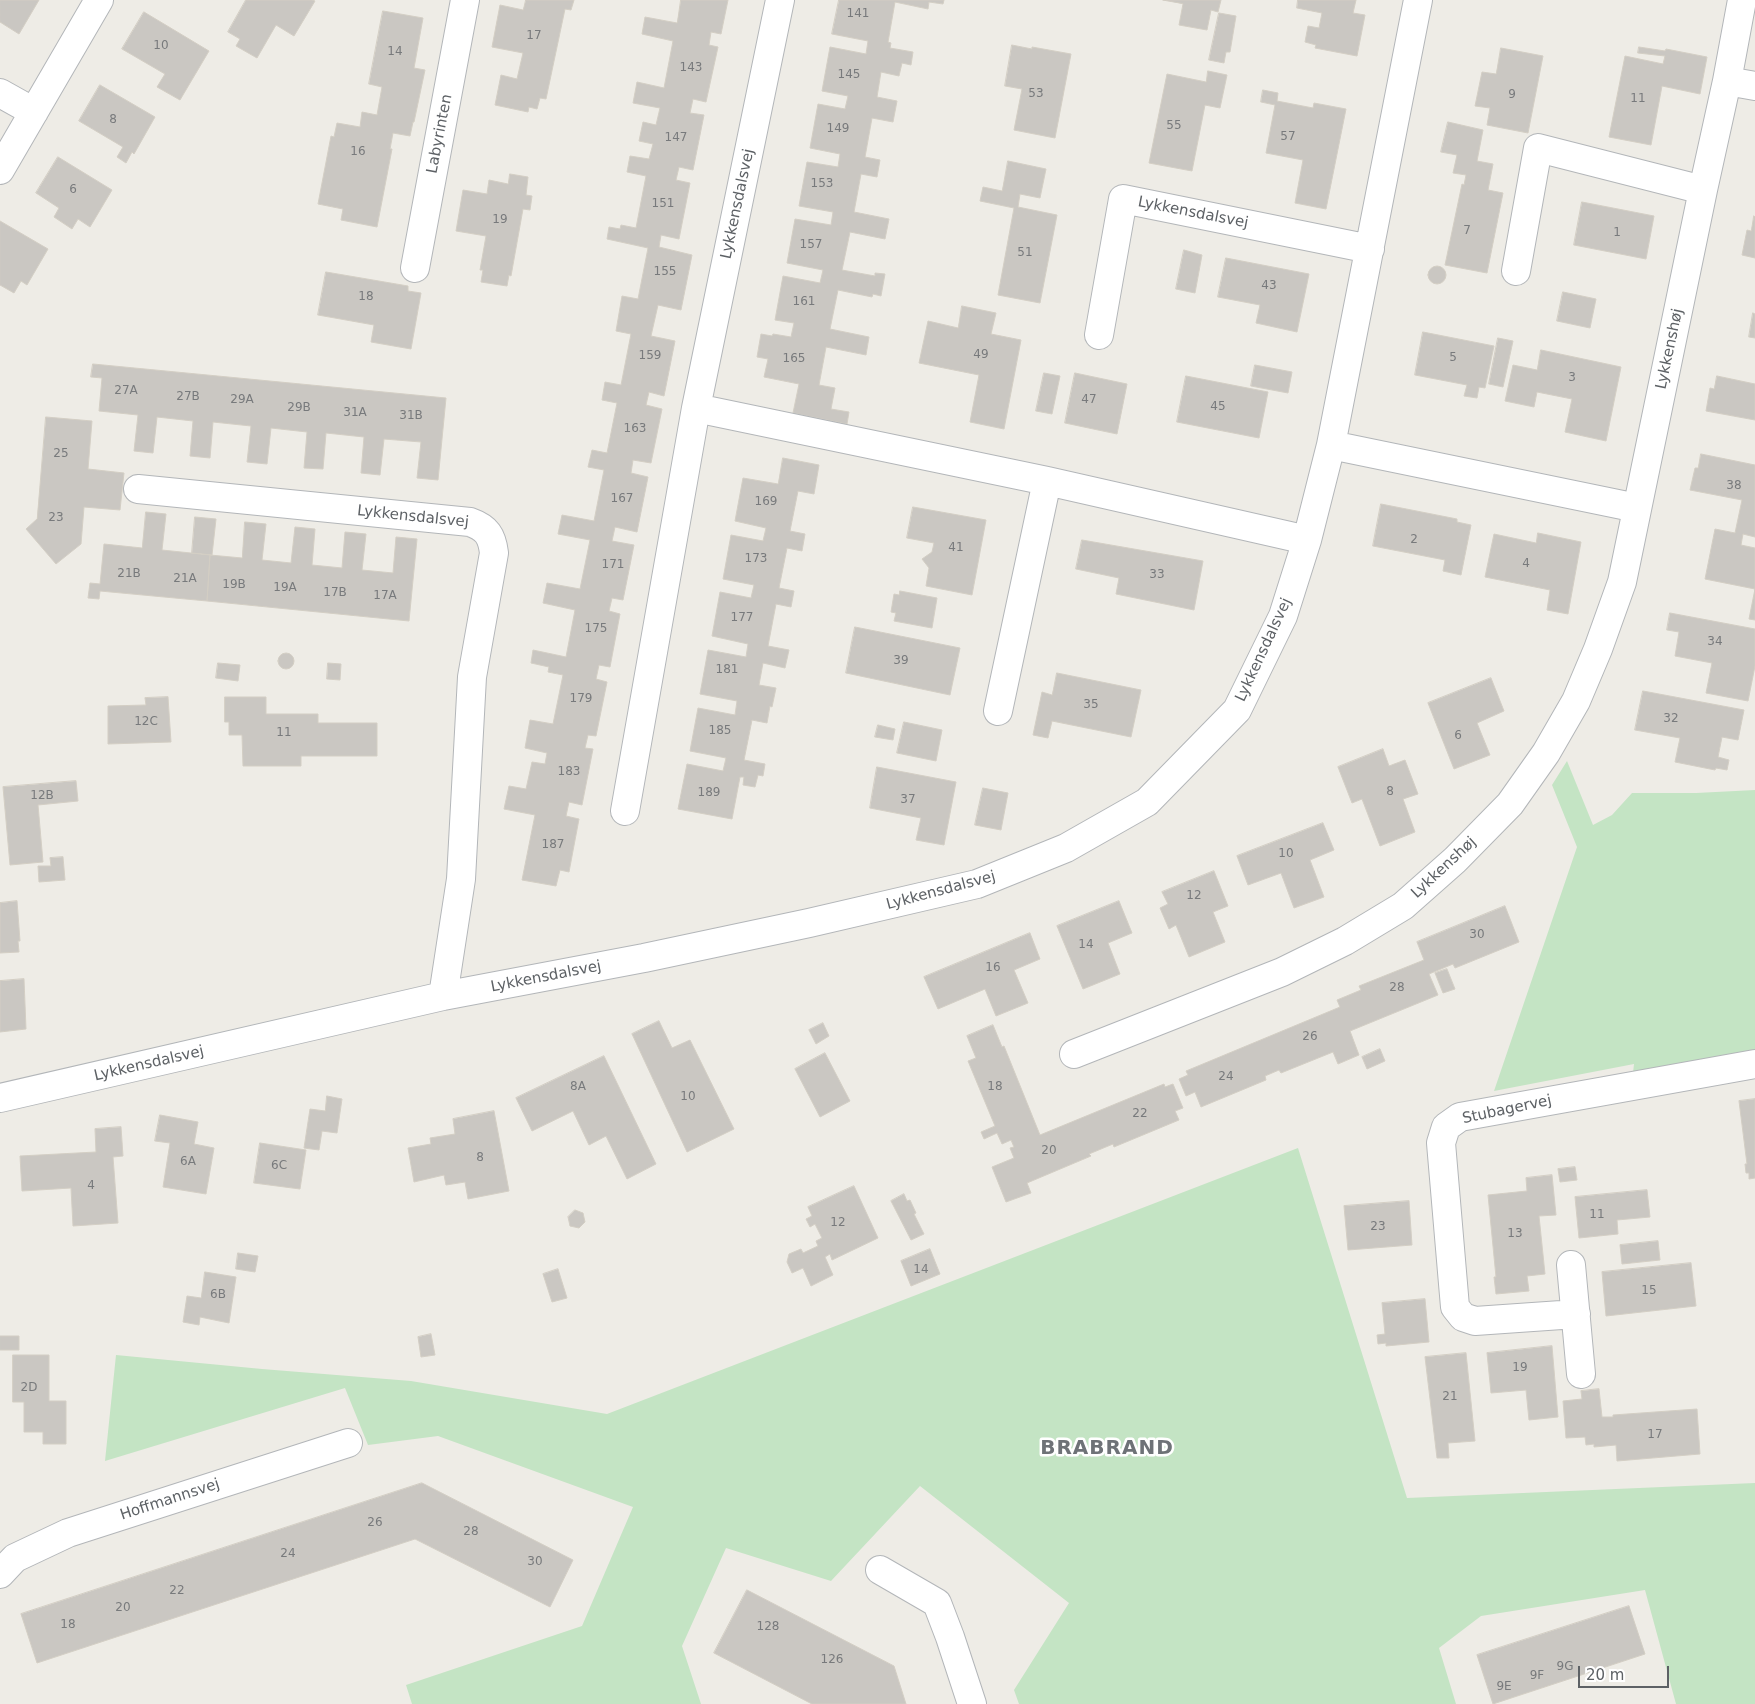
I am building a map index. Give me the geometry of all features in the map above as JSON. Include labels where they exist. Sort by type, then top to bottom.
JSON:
[{"type":"street","points":[[0,170],[99,0]]},
{"type":"street","name":"Labyrinten","points":[[415,268],[465,0]]},
{"type":"street","name":"Lykkensdalsvej","points":[[625,811],[696,408],[780,0]]},
{"type":"street","name":"Lykkensdalsvej","points":[[0,1098],[443,996],[644,958],[847,915],[977,884],[1066,848],[1147,802],[1237,710],[1283,616],[1307,540],[1331,445],[1418,0]]},
{"type":"street","name":"Lykkenshøj","points":[[1074,1054],[1282,972],[1345,941],[1403,906],[1455,860],[1510,804],[1546,753],[1576,701],[1598,649],[1622,582],[1727,81],[1742,0]]},
{"type":"street","points":[[1727,81],[1755,86]]},
{"type":"street","points":[[0,93],[34,112]]},
{"type":"street","points":[[1516,271],[1538,148],[1703,190]]},
{"type":"street","name":"Lykkensdalsvej","points":[[1099,335],[1123,199],[1370,249]]},
{"type":"street","points":[[696,408],[1047,481],[1307,540]]},
{"type":"street","points":[[1331,445],[1637,508]]},
{"type":"street","points":[[998,711],[1047,481]]},
{"type":"street","name":"Lykkensdalsvej","points":[[138,489],[470,522],[481,526],[489,533],[493,542],[494,553],[472,678],[461,879],[443,996]]},
{"type":"street","name":"Stubagervej","points":[[1576,1314],[1476,1320],[1463,1317],[1455,1307],[1441,1143],[1446,1127],[1460,1117],[1755,1064]]},
{"type":"street","points":[[1571,1265],[1581,1374]]},
{"type":"street","name":"Hoffmannsvej","points":[[0,1574],[15,1558],[68,1533],[348,1443]]},
{"type":"street","points":[[880,1570],[937,1602],[972,1704]]},
{"type":"green space","points":[[1567,761],[1593,825],[1612,815],[1632,793],[1696,793],[1755,790],[1755,1050],[1633,1073],[1634,1064],[1494,1091],[1577,847],[1552,785]]},
{"type":"green space","points":[[1298,1148],[1407,1498],[1755,1483],[1755,1704],[1676,1704],[1645,1590],[1481,1616],[1439,1648],[1456,1704],[1019,1704],[1014,1690],[1069,1603],[920,1486],[831,1581],[726,1548],[682,1646],[701,1704],[412,1704],[406,1685],[582,1626],[633,1507],[438,1436],[368,1445],[345,1388],[105,1461],[116,1355],[411,1381],[607,1414]]},
{"type":"building","points":[[0,0],[39,0],[19,34],[0,22]]},
{"type":"building","points":[[246,0],[315,1],[294,36],[276,25],[257,58],[236,46],[240,39],[228,32]]},
{"type":"building","points":[[526,0],[574,0],[571,10],[565,9],[546,99],[540,98],[537,109],[529,107],[528,112],[495,105],[501,75],[517,79],[523,53],[492,47],[500,5],[523,10]]},
{"type":"building","points":[[681,0],[728,0],[721,34],[711,32],[709,45],[718,47],[706,102],[693,99],[690,113],[704,115],[693,170],[679,167],[676,180],[690,183],[679,239],[661,235],[659,247],[692,255],[681,310],[658,305],[651,336],[675,341],[664,396],[649,392],[646,405],[662,409],[651,463],[633,460],[631,473],[648,477],[637,532],[615,527],[612,541],[634,545],[623,600],[612,598],[609,611],[620,614],[610,667],[599,665],[596,679],[607,682],[596,736],[588,735],[585,748],[593,749],[582,805],[569,802],[566,816],[579,819],[569,872],[560,870],[556,886],[522,880],[535,815],[504,809],[509,786],[526,789],[532,762],[545,764],[547,753],[525,748],[530,720],[553,724],[563,675],[548,672],[549,667],[531,663],[533,650],[566,657],[575,610],[543,603],[547,583],[580,589],[590,540],[558,534],[562,515],[594,521],[604,470],[588,467],[592,450],[607,453],[617,403],[602,400],[605,382],[621,385],[631,334],[616,331],[622,296],[638,299],[648,248],[607,239],[609,227],[620,229],[621,225],[636,228],[646,176],[627,172],[630,156],[649,159],[653,144],[639,141],[643,122],[656,125],[660,108],[633,103],[637,82],[664,88],[673,41],[642,34],[645,17],[677,23]]},
{"type":"building","points":[[839,0],[944,0],[943,4],[929,2],[928,9],[895,2],[888,42],[891,43],[890,48],[913,52],[911,65],[902,63],[899,76],[881,72],[877,97],[897,101],[893,122],[872,118],[865,157],[880,160],[877,177],[861,174],[854,212],[889,219],[885,239],[850,232],[842,270],[875,276],[875,273],[885,274],[881,296],[873,294],[872,297],[838,290],[830,329],[869,337],[866,355],[826,347],[819,385],[835,388],[831,409],[849,412],[847,424],[793,413],[799,384],[764,377],[768,359],[757,357],[761,334],[791,337],[794,323],[775,320],[783,276],[820,283],[823,270],[787,263],[795,219],[831,225],[833,212],[799,206],[807,162],[838,167],[840,154],[810,148],[818,104],[845,109],[848,96],[822,91],[830,47],[866,54],[868,41],[832,34]]},
{"type":"building","points":[[1163,0],[1221,0],[1218,12],[1211,10],[1207,30],[1179,25],[1183,4]]},
{"type":"building","points":[[1298,0],[1356,0],[1353,13],[1365,15],[1357,56],[1315,48],[1316,45],[1305,42],[1308,26],[1319,28],[1322,13],[1297,8]]},
{"type":"building","points":[[383,11],[423,18],[414,68],[425,70],[410,136],[393,133],[390,149],[392,149],[377,227],[341,220],[343,209],[318,204],[331,136],[334,137],[337,123],[360,127],[362,112],[377,115],[382,87],[369,84]]},
{"type":"building","points":[[144,12],[209,51],[180,100],[157,87],[165,74],[122,49]]},
{"type":"building","points":[[1219,13],[1236,16],[1230,52],[1226,52],[1224,63],[1209,60]]},
{"type":"building","points":[[1012,45],[1071,54],[1055,138],[1014,130],[1022,89],[1005,86]]},
{"type":"building","points":[[1639,47],[1665,51],[1666,49],[1707,57],[1700,94],[1662,86],[1651,145],[1609,137],[1625,56],[1663,64],[1665,56],[1638,53]]},
{"type":"building","points":[[1501,48],[1543,56],[1528,133],[1487,125],[1490,108],[1475,106],[1482,72],[1496,74]]},
{"type":"building","points":[[1208,71],[1227,75],[1220,108],[1205,105],[1192,171],[1149,163],[1167,74],[1206,82]]},
{"type":"building","points":[[100,85],[155,117],[134,154],[132,152],[126,163],[117,157],[123,147],[79,121]]},
{"type":"building","points":[[1263,90],[1278,93],[1277,101],[1313,108],[1314,103],[1346,109],[1326,209],[1295,203],[1303,160],[1266,153],[1275,105],[1261,102]]},
{"type":"building","points":[[1448,122],[1483,130],[1477,161],[1493,164],[1488,190],[1503,193],[1487,273],[1445,265],[1462,184],[1464,185],[1466,175],[1453,173],[1457,155],[1441,152]]},
{"type":"building","points":[[58,157],[112,190],[90,227],[78,219],[72,229],[54,217],[59,208],[36,193]]},
{"type":"building","points":[[1008,161],[1046,169],[1040,198],[1020,194],[1018,207],[1057,215],[1040,303],[998,295],[1014,208],[980,201],[983,187],[1002,191]]},
{"type":"building","points":[[510,174],[528,177],[526,195],[532,196],[530,210],[523,209],[511,276],[509,275],[507,286],[481,282],[483,270],[480,270],[486,236],[456,231],[463,190],[487,194],[489,180],[508,184]]},
{"type":"building","points":[[1582,202],[1654,216],[1646,259],[1574,245]]},
{"type":"building","points":[[1754,216],[1755,258],[1742,255],[1747,230],[1751,231]]},
{"type":"building","points":[[0,221],[48,249],[27,285],[21,281],[14,293],[0,285]]},
{"type":"building","points":[[1184,250],[1202,255],[1195,293],[1176,289]]},
{"type":"building","points":[[1226,258],[1309,274],[1297,332],[1256,323],[1260,305],[1218,297]]},
{"type":"building","points":[[1437,266],[1443,269],[1446,275],[1443,281],[1437,284],[1431,281],[1428,275],[1431,269]]},
{"type":"building","points":[[326,272],[408,286],[408,291],[421,293],[411,349],[371,342],[374,325],[318,315]]},
{"type":"building","points":[[1563,292],[1596,299],[1590,328],[1557,321]]},
{"type":"building","points":[[962,306],[996,313],[991,334],[1021,340],[1004,429],[970,422],[979,375],[919,363],[928,321],[958,328]]},
{"type":"building","points":[[1753,313],[1755,314],[1755,338],[1749,337]]},
{"type":"building","points":[[1423,332],[1494,346],[1485,388],[1479,387],[1477,398],[1464,396],[1467,385],[1415,375]]},
{"type":"building","points":[[1498,338],[1513,341],[1503,387],[1489,384]]},
{"type":"building","points":[[1541,350],[1621,367],[1606,441],[1565,432],[1572,399],[1537,392],[1534,407],[1505,401],[1513,365],[1537,370]]},
{"type":"building","points":[[93,364],[446,398],[438,480],[417,478],[421,442],[384,439],[380,475],[361,473],[364,437],[326,433],[323,469],[304,468],[307,432],[271,428],[267,464],[247,462],[251,426],[213,422],[210,458],[190,456],[193,421],[157,417],[153,453],[134,451],[138,415],[99,411],[102,378],[91,377]]},
{"type":"building","points":[[1255,365],[1292,372],[1288,393],[1251,386]]},
{"type":"building","points":[[1044,373],[1060,376],[1052,414],[1036,411]]},
{"type":"building","points":[[1075,373],[1127,384],[1117,434],[1065,423]]},
{"type":"building","points":[[1186,376],[1268,392],[1259,438],[1177,422]]},
{"type":"building","points":[[1717,376],[1755,384],[1755,420],[1706,411],[1710,388],[1714,389]]},
{"type":"building","points":[[46,417],[92,421],[88,469],[124,473],[120,510],[84,507],[81,544],[56,564],[26,529],[37,519]]},
{"type":"building","points":[[1701,454],[1755,465],[1755,537],[1743,534],[1741,545],[1755,548],[1755,589],[1705,579],[1715,529],[1735,533],[1742,500],[1690,490],[1695,468],[1698,468]]},
{"type":"building","points":[[783,458],[819,465],[814,494],[798,491],[790,531],[805,534],[802,551],[787,548],[779,588],[794,591],[791,607],[776,604],[768,646],[789,650],[785,668],[763,663],[759,685],[776,688],[767,723],[752,720],[744,760],[765,764],[763,776],[758,775],[755,787],[743,785],[744,777],[740,777],[732,819],[678,809],[687,764],[723,771],[726,758],[690,751],[698,708],[735,715],[737,701],[700,694],[708,650],[746,657],[748,644],[712,636],[720,592],[751,598],[754,585],[723,579],[731,535],[763,541],[766,528],[735,521],[743,478],[778,484]]},
{"type":"building","points":[[1381,504],[1457,519],[1457,522],[1471,525],[1461,575],[1443,571],[1445,560],[1373,546]]},
{"type":"building","points":[[913,507],[986,520],[972,595],[926,586],[929,568],[922,559],[932,552],[934,543],[907,538]]},
{"type":"building","points":[[146,512],[166,514],[162,550],[210,555],[207,601],[100,591],[99,599],[88,598],[90,583],[100,584],[104,544],[142,548]]},
{"type":"building","points":[[195,517],[216,519],[212,555],[192,553]]},
{"type":"building","points":[[245,522],[266,524],[262,560],[291,563],[295,527],[315,529],[312,565],[342,568],[345,532],[366,534],[362,570],[393,573],[396,537],[417,539],[409,621],[207,601],[210,555],[242,558]]},
{"type":"building","points":[[1538,533],[1581,542],[1568,614],[1547,610],[1550,590],[1485,577],[1494,534],[1536,543]]},
{"type":"building","points":[[1082,540],[1203,561],[1194,610],[1116,594],[1119,578],[1076,569]]},
{"type":"building","points":[[1755,589],[1755,620],[1749,619]]},
{"type":"building","points":[[900,591],[937,598],[932,628],[894,621],[896,613],[891,612],[894,594],[899,595]]},
{"type":"building","points":[[1670,613],[1755,629],[1755,666],[1748,701],[1706,693],[1712,663],[1675,656],[1679,632],[1667,630]]},
{"type":"building","points":[[855,627],[960,648],[950,695],[846,673]]},
{"type":"building","points":[[283,653],[289,653],[294,658],[292,667],[283,669],[278,664],[278,658]]},
{"type":"building","points":[[218,663],[240,665],[238,681],[216,678]]},
{"type":"building","points":[[328,663],[341,664],[340,680],[327,679]]},
{"type":"building","points":[[1057,673],[1141,690],[1131,737],[1052,721],[1048,738],[1033,735],[1042,692],[1052,695]]},
{"type":"building","points":[[1491,678],[1504,711],[1477,723],[1490,755],[1454,769],[1428,703]]},
{"type":"building","points":[[1643,691],[1744,710],[1738,740],[1722,737],[1718,757],[1729,760],[1727,770],[1716,768],[1715,770],[1675,762],[1680,738],[1635,730]]},
{"type":"building","points":[[168,697],[171,742],[108,744],[108,706],[146,705],[145,698]]},
{"type":"building","points":[[225,697],[266,697],[266,714],[318,714],[318,723],[377,723],[377,756],[301,756],[301,766],[243,766],[242,735],[229,735],[229,722],[225,722]]},
{"type":"building","points":[[904,722],[942,730],[936,761],[897,753]]},
{"type":"building","points":[[878,725],[895,729],[893,740],[875,737]]},
{"type":"building","points":[[1383,749],[1389,766],[1405,760],[1418,794],[1403,799],[1415,832],[1380,846],[1362,799],[1352,803],[1338,767]]},
{"type":"building","points":[[877,767],[956,782],[944,845],[916,840],[921,818],[870,808]]},
{"type":"building","points":[[76,781],[78,801],[38,805],[43,862],[10,865],[3,787]]},
{"type":"building","points":[[983,788],[1008,793],[1001,830],[975,825]]},
{"type":"building","points":[[1323,823],[1334,850],[1310,860],[1324,897],[1294,908],[1281,873],[1248,885],[1237,856]]},
{"type":"building","points":[[63,857],[65,880],[39,882],[38,866],[51,866],[50,858]]},
{"type":"building","points":[[1214,871],[1228,906],[1213,912],[1225,942],[1189,957],[1176,925],[1169,929],[1160,908],[1168,904],[1162,892]]},
{"type":"building","points":[[17,901],[19,952],[0,953],[0,903]]},
{"type":"building","points":[[1119,901],[1132,933],[1108,943],[1120,974],[1083,989],[1057,926]]},
{"type":"building","points":[[1505,906],[1519,942],[1455,968],[1453,964],[1429,974],[1438,995],[1350,1031],[1359,1055],[1338,1064],[1333,1052],[1281,1073],[1279,1070],[1265,1076],[1266,1080],[1201,1107],[1195,1092],[1186,1096],[1179,1079],[1188,1075],[1186,1071],[1340,1007],[1337,1000],[1361,990],[1359,986],[1424,960],[1417,942]]},
{"type":"building","points":[[1030,933],[1040,959],[1014,970],[1028,1003],[996,1016],[985,989],[938,1009],[924,977]]},
{"type":"building","points":[[1447,969],[1455,989],[1443,993],[1435,973]]},
{"type":"building","points":[[24,979],[26,1029],[0,1032],[0,981]]},
{"type":"building","points":[[659,1021],[672,1048],[690,1040],[734,1129],[687,1152],[632,1034]]},
{"type":"building","points":[[823,1023],[829,1036],[816,1044],[809,1030]]},
{"type":"building","points":[[993,1025],[1002,1047],[1004,1046],[1040,1135],[1164,1084],[1165,1087],[1173,1084],[1183,1108],[1175,1111],[1179,1120],[1114,1147],[1113,1144],[1089,1154],[1091,1156],[1027,1183],[1031,1193],[1006,1202],[992,1167],[1014,1158],[1010,1148],[1014,1147],[1011,1140],[1002,1144],[997,1133],[984,1139],[981,1132],[995,1126],[968,1061],[976,1058],[967,1036]]},
{"type":"building","points":[[1380,1049],[1385,1061],[1367,1069],[1362,1057]]},
{"type":"building","points":[[825,1053],[850,1101],[820,1117],[795,1069]]},
{"type":"building","points":[[604,1056],[656,1164],[627,1179],[606,1136],[589,1145],[573,1111],[532,1131],[516,1098]]},
{"type":"building","points":[[327,1096],[342,1099],[337,1133],[322,1131],[319,1150],[304,1148],[310,1109],[325,1111]]},
{"type":"building","points":[[1755,1099],[1755,1178],[1749,1179],[1749,1173],[1746,1173],[1745,1164],[1747,1164],[1739,1101]]},
{"type":"building","points":[[494,1111],[509,1191],[468,1199],[465,1182],[446,1185],[444,1175],[414,1182],[408,1148],[431,1144],[430,1138],[455,1134],[453,1119]]},
{"type":"building","points":[[160,1115],[198,1122],[194,1144],[214,1148],[206,1194],[163,1187],[170,1143],[155,1141]]},
{"type":"building","points":[[121,1127],[123,1156],[113,1157],[118,1223],[73,1226],[71,1188],[22,1191],[20,1156],[96,1152],[95,1129]]},
{"type":"building","points":[[260,1143],[306,1150],[300,1189],[254,1183]]},
{"type":"building","points":[[1575,1167],[1577,1180],[1560,1182],[1558,1169]]},
{"type":"building","points":[[1552,1175],[1556,1215],[1539,1216],[1545,1274],[1527,1276],[1529,1291],[1496,1294],[1488,1195],[1527,1191],[1526,1178]]},
{"type":"building","points":[[854,1186],[878,1238],[832,1260],[830,1254],[825,1257],[833,1275],[811,1286],[803,1268],[792,1273],[787,1262],[789,1254],[801,1249],[803,1253],[818,1246],[816,1241],[822,1238],[815,1224],[810,1227],[806,1219],[812,1216],[808,1207]]},
{"type":"building","points":[[1647,1190],[1650,1217],[1617,1220],[1618,1234],[1579,1238],[1575,1197]]},
{"type":"building","points":[[904,1194],[907,1201],[910,1200],[916,1213],[914,1214],[924,1234],[911,1240],[891,1201]]},
{"type":"building","points":[[1409,1201],[1412,1245],[1348,1250],[1344,1206]]},
{"type":"building","points":[[575,1210],[583,1213],[585,1222],[579,1228],[570,1226],[568,1217]]},
{"type":"building","points":[[1658,1241],[1660,1260],[1622,1264],[1620,1245]]},
{"type":"building","points":[[930,1249],[940,1274],[911,1286],[901,1261]]},
{"type":"building","points":[[238,1253],[258,1256],[255,1272],[236,1269]]},
{"type":"building","points":[[1691,1263],[1696,1306],[1606,1316],[1602,1272]]},
{"type":"building","points":[[558,1269],[567,1298],[552,1302],[543,1274]]},
{"type":"building","points":[[205,1272],[236,1277],[229,1323],[200,1317],[199,1325],[183,1322],[187,1296],[201,1298]]},
{"type":"building","points":[[1425,1299],[1429,1342],[1386,1346],[1386,1343],[1378,1344],[1377,1335],[1385,1334],[1382,1303]]},
{"type":"building","points":[[431,1334],[435,1355],[421,1357],[418,1337]]},
{"type":"building","points":[[0,1336],[19,1336],[19,1350],[0,1350]]},
{"type":"building","points":[[1552,1346],[1558,1417],[1529,1420],[1526,1390],[1491,1393],[1487,1353]]},
{"type":"building","points":[[1466,1353],[1475,1441],[1448,1443],[1449,1458],[1437,1458],[1425,1357]]},
{"type":"building","points":[[13,1355],[49,1355],[49,1401],[66,1401],[66,1444],[43,1444],[43,1432],[24,1432],[24,1402],[13,1402]]},
{"type":"building","points":[[1599,1389],[1602,1417],[1697,1409],[1700,1454],[1617,1461],[1616,1445],[1594,1447],[1594,1444],[1586,1445],[1585,1437],[1566,1438],[1563,1401],[1582,1399],[1581,1391]]},
{"type":"building","points":[[422,1483],[573,1560],[550,1607],[415,1539],[37,1663],[21,1614]]},
{"type":"building","points":[[747,1590],[894,1666],[906,1704],[812,1704],[714,1653]]},
{"type":"building","points":[[1629,1606],[1645,1654],[1493,1704],[1477,1655]]},
{"type":"district","name":"BRABRAND","points":[[1107,1449]]}]
